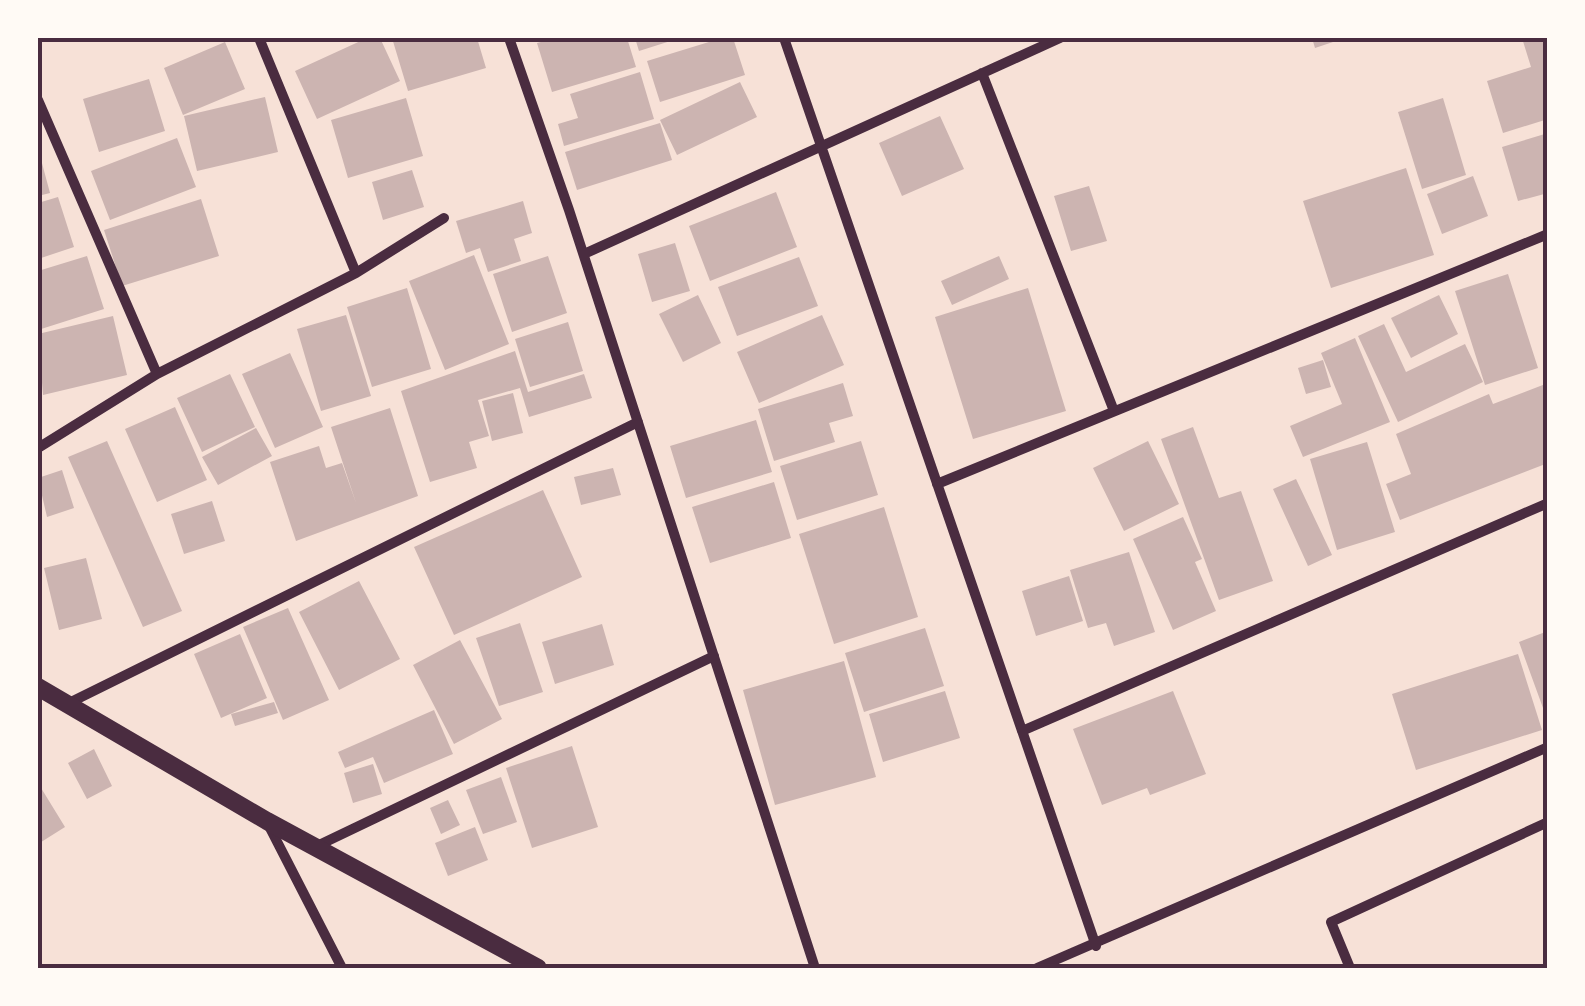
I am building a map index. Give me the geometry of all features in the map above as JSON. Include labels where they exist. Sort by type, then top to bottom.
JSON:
[{"type":"street","points":[[259,38],[356,273]]},
{"type":"street","points":[[509,38],[584,254],[815,968]]},
{"type":"street","points":[[784,38],[1096,946]]},
{"type":"street","points":[[584,254],[1060,38]]},
{"type":"street","points":[[982,73],[1114,412]]},
{"type":"street","points":[[38,100],[157,374]]},
{"type":"street","points":[[38,448],[157,374],[356,273],[444,218]]},
{"type":"street","points":[[937,484],[1548,234]]},
{"type":"street","points":[[69,704],[638,422]]},
{"type":"street","points":[[1022,730],[1548,504]]},
{"type":"street","points":[[318,846],[714,656]]},
{"type":"street","points":[[38,687],[267,821],[538,968]]},
{"type":"street","points":[[1037,968],[1096,946],[1548,747]]},
{"type":"street","points":[[267,821],[342,968]]},
{"type":"street","points":[[1350,968],[1331,922],[1548,822]]},
{"type":"building","points":[[367,38],[380,38],[400,81],[317,119],[295,71]]},
{"type":"building","points":[[392,38],[477,38],[486,68],[408,91]]},
{"type":"building","points":[[556,38],[627,38],[636,67],[552,92],[537,43]]},
{"type":"building","points":[[635,38],[680,38],[639,51]]},
{"type":"building","points":[[733,38],[745,75],[660,102],[647,61]]},
{"type":"building","points":[[1312,38],[1345,38],[1315,48]]},
{"type":"building","points":[[1522,38],[1548,38],[1548,119],[1503,133],[1487,81],[1531,67]]},
{"type":"building","points":[[225,42],[245,89],[183,115],[164,68]]},
{"type":"building","points":[[640,72],[654,119],[564,146],[558,124],[578,118],[570,94]]},
{"type":"building","points":[[149,79],[165,131],[99,152],[83,99]]},
{"type":"building","points":[[740,82],[757,117],[677,155],[660,120]]},
{"type":"building","points":[[265,97],[278,152],[197,171],[184,116]]},
{"type":"building","points":[[406,98],[423,156],[348,178],[331,120]]},
{"type":"building","points":[[1443,98],[1466,175],[1422,189],[1398,112]]},
{"type":"building","points":[[940,116],[964,169],[902,196],[879,143]]},
{"type":"building","points":[[660,123],[672,160],[577,190],[565,152]]},
{"type":"building","points":[[1548,133],[1548,193],[1518,201],[1502,147]]},
{"type":"building","points":[[177,138],[196,187],[110,220],[91,171]]},
{"type":"building","points":[[38,152],[50,193],[38,196]]},
{"type":"building","points":[[1406,168],[1434,255],[1331,288],[1303,201]]},
{"type":"building","points":[[412,170],[424,207],[383,220],[372,182]]},
{"type":"building","points":[[1473,176],[1488,216],[1442,234],[1427,194]]},
{"type":"building","points":[[1089,186],[1107,241],[1071,251],[1054,196]]},
{"type":"building","points":[[776,192],[797,247],[710,281],[689,226]]},
{"type":"building","points":[[58,197],[74,247],[38,259],[38,203]]},
{"type":"building","points":[[201,199],[219,256],[122,286],[104,230]]},
{"type":"building","points":[[523,201],[532,233],[514,239],[521,261],[488,272],[480,248],[466,253],[456,221]]},
{"type":"building","points":[[675,243],[690,291],[652,302],[638,254]]},
{"type":"building","points":[[474,255],[509,344],[445,370],[409,281]]},
{"type":"building","points":[[87,256],[104,309],[38,330],[38,271]]},
{"type":"building","points":[[548,256],[567,313],[512,332],[493,274]]},
{"type":"building","points":[[999,256],[1009,279],[952,305],[941,281]]},
{"type":"building","points":[[799,257],[818,306],[737,336],[718,287]]},
{"type":"building","points":[[1508,274],[1538,368],[1485,385],[1455,291]]},
{"type":"building","points":[[407,288],[431,369],[372,387],[347,307]]},
{"type":"building","points":[[1028,288],[1066,411],[973,439],[935,317]]},
{"type":"building","points":[[698,295],[721,343],[683,362],[659,314]]},
{"type":"building","points":[[1439,295],[1458,334],[1411,358],[1391,318]]},
{"type":"building","points":[[346,315],[371,396],[321,411],[297,329]]},
{"type":"building","points":[[822,315],[844,365],[759,403],[737,352]]},
{"type":"building","points":[[113,316],[127,375],[43,395],[38,334]]},
{"type":"building","points":[[568,322],[583,371],[530,387],[515,339]]},
{"type":"building","points":[[1384,324],[1406,372],[1465,344],[1483,382],[1398,422],[1358,336]]},
{"type":"building","points":[[1355,338],[1390,422],[1303,457],[1290,426],[1342,404],[1321,353]]},
{"type":"building","points":[[515,351],[528,392],[584,374],[592,398],[529,417],[520,388],[478,400],[489,436],[469,442],[477,468],[430,482],[401,391]]},
{"type":"building","points":[[290,353],[323,427],[275,448],[242,374]]},
{"type":"building","points":[[1323,360],[1331,387],[1306,394],[1298,368]]},
{"type":"building","points":[[230,374],[255,427],[202,452],[177,398]]},
{"type":"building","points":[[843,383],[853,416],[829,423],[835,442],[774,461],[758,409]]},
{"type":"building","points":[[1548,383],[1548,463],[1400,520],[1386,484],[1411,474],[1396,434],[1489,394],[1493,404]]},
{"type":"building","points":[[513,393],[523,433],[492,441],[482,401]]},
{"type":"building","points":[[175,407],[207,480],[157,502],[125,429]]},
{"type":"building","points":[[390,408],[418,496],[296,541],[270,462],[319,446],[326,468],[342,463],[356,503],[331,427]]},
{"type":"building","points":[[756,420],[772,472],[686,498],[670,446]]},
{"type":"building","points":[[1193,427],[1219,498],[1241,491],[1273,581],[1219,600],[1161,439]]},
{"type":"building","points":[[256,428],[272,456],[218,485],[202,457]]},
{"type":"building","points":[[107,441],[182,611],[143,627],[68,457]]},
{"type":"building","points":[[861,441],[878,495],[797,520],[780,466]]},
{"type":"building","points":[[1148,441],[1179,504],[1124,531],[1093,468]]},
{"type":"building","points":[[1367,442],[1395,532],[1337,550],[1310,459]]},
{"type":"building","points":[[613,468],[621,495],[581,505],[574,477]]},
{"type":"building","points":[[62,470],[74,508],[47,517],[38,478]]},
{"type":"building","points":[[1296,479],[1332,555],[1308,566],[1273,489]]},
{"type":"building","points":[[774,482],[791,538],[710,563],[692,507]]},
{"type":"building","points":[[543,490],[582,577],[454,635],[414,547]]},
{"type":"building","points":[[212,501],[225,541],[184,554],[171,514]]},
{"type":"building","points":[[884,507],[918,617],[834,644],[799,534]]},
{"type":"building","points":[[1183,517],[1202,559],[1195,562],[1216,611],[1173,630],[1133,539]]},
{"type":"building","points":[[1129,552],[1155,632],[1114,646],[1106,623],[1088,628],[1070,570]]},
{"type":"building","points":[[86,558],[102,619],[59,630],[44,568]]},
{"type":"building","points":[[1069,576],[1083,621],[1036,636],[1022,591]]},
{"type":"building","points":[[359,581],[400,659],[339,690],[299,612]]},
{"type":"building","points":[[288,608],[329,700],[283,720],[243,627]]},
{"type":"building","points":[[520,623],[543,692],[499,706],[476,638]]},
{"type":"building","points":[[602,624],[614,665],[555,684],[542,642]]},
{"type":"building","points":[[925,628],[944,686],[864,712],[845,653]]},
{"type":"building","points":[[1548,631],[1548,719],[1547,719],[1519,642]]},
{"type":"building","points":[[240,634],[267,698],[221,718],[194,654]]},
{"type":"building","points":[[460,640],[502,719],[454,744],[413,665]]},
{"type":"building","points":[[1518,654],[1542,730],[1416,770],[1392,694]]},
{"type":"building","points":[[844,661],[876,777],[775,805],[743,690]]},
{"type":"building","points":[[945,691],[960,738],[883,762],[869,714]]},
{"type":"building","points":[[1173,691],[1206,774],[1150,795],[1147,788],[1102,805],[1073,729]]},
{"type":"building","points":[[274,702],[278,713],[235,726],[231,714]]},
{"type":"building","points":[[434,710],[453,754],[384,783],[373,757],[345,768],[338,752]]},
{"type":"building","points":[[572,746],[598,827],[532,848],[506,768]]},
{"type":"building","points":[[94,749],[112,786],[87,799],[68,763]]},
{"type":"building","points":[[373,764],[382,794],[353,803],[344,773]]},
{"type":"building","points":[[501,777],[517,822],[483,834],[466,790]]},
{"type":"building","points":[[38,783],[65,827],[38,844]]},
{"type":"building","points":[[448,800],[460,825],[441,834],[430,808]]},
{"type":"building","points":[[475,827],[488,860],[448,876],[435,843]]}]
